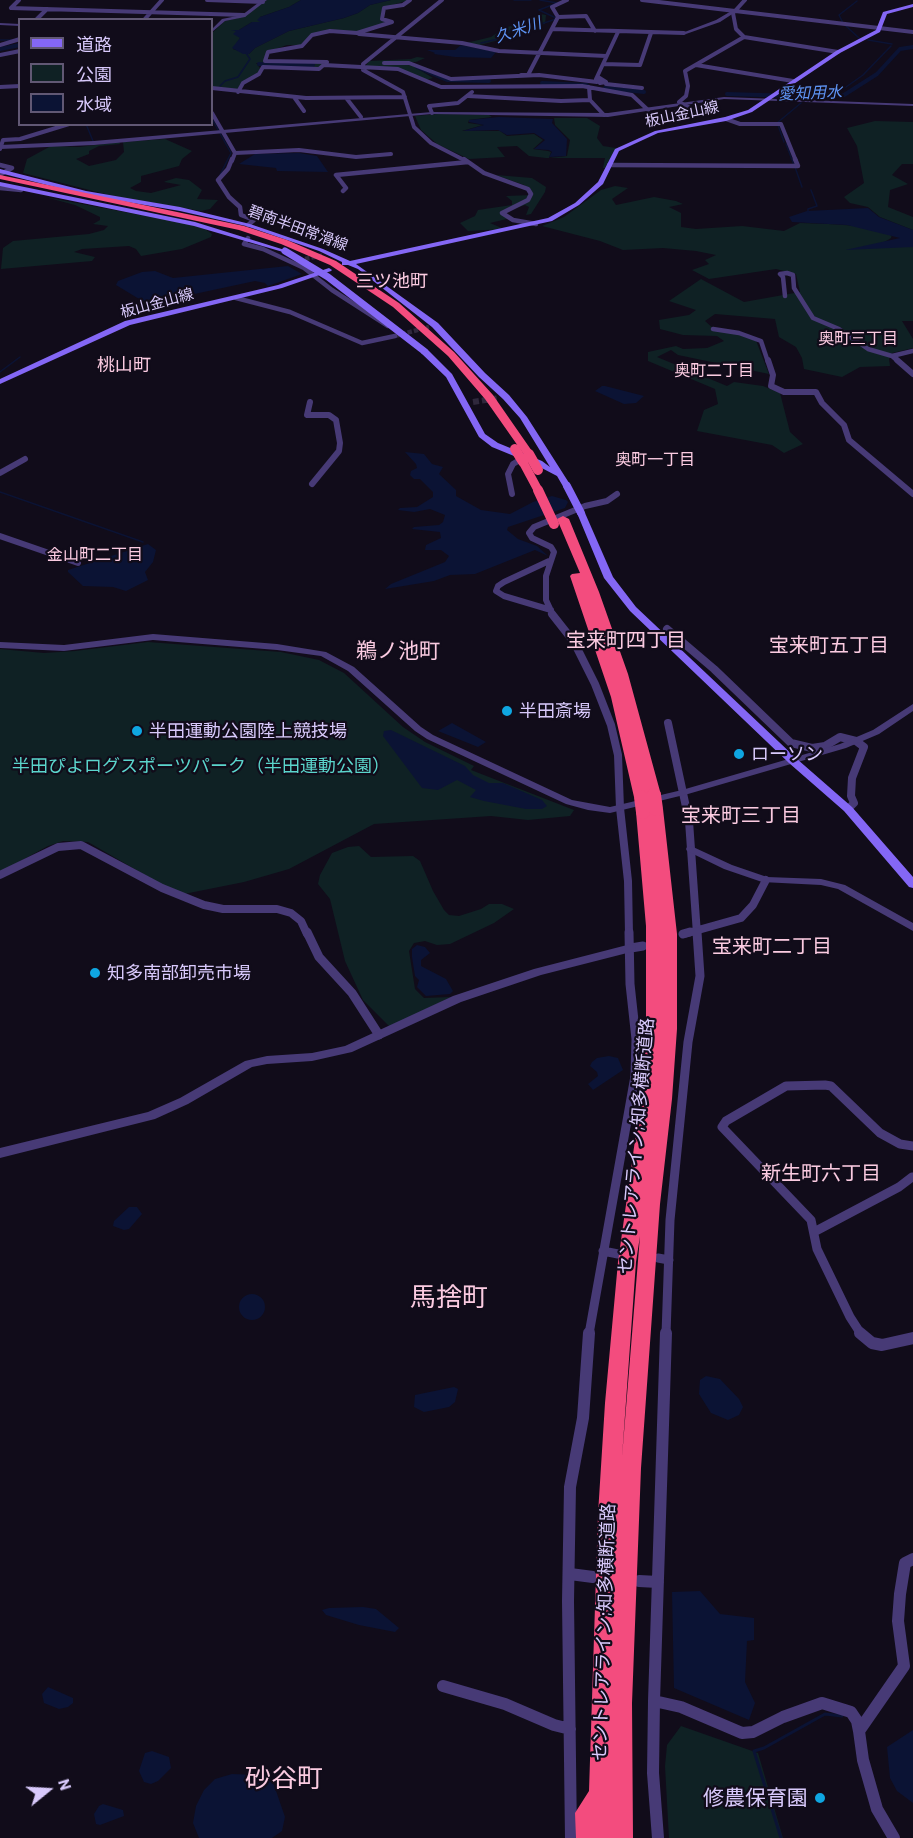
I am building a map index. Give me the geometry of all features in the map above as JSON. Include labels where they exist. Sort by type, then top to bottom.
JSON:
[{"type":"highway","name":"セントレアライン;知多横断道路","points":[[1,178],[222,227],[276,243],[328,266],[391,309],[440,353],[538,470],[543,490]]},
{"type":"highway","name":"セントレアライン;知多横断道路","points":[[1,178],[241,228],[291,245],[333,263],[396,305],[451,354],[489,397],[543,490],[558,521],[606,662],[649,803],[669,924],[669,1029],[664,1099],[651,1204],[631,1468],[621,1703],[621,1838]]},
{"type":"highway","name":"セントレアライン;知多横断道路","points":[[599,1838],[598,1797],[608,1514],[615,1403],[627,1262],[650,1090],[654,1019],[654,926],[649,803]]},
{"type":"highway","points":[[588,1838],[587,1812],[598,1797]]},
{"type":"main road","name":"板山金山線","points":[[905,0],[913,6]]},
{"type":"main road","name":"板山金山線","points":[[345,263],[536,224],[560,215],[601,183],[617,150],[638,138],[750,111],[838,52],[881,28],[885,13],[913,6]]},
{"type":"main road","name":"碧南半田常滑線","points":[[1,178],[180,209],[248,225],[327,254],[369,275],[432,326],[524,417],[567,486],[581,513],[597,555],[616,588],[643,618],[793,761],[848,809],[913,884]]},
{"type":"main road","name":"碧南半田常滑線","points":[[1,178],[21,190],[177,220],[248,238],[320,271],[397,334],[424,351],[449,376],[468,402],[482,435],[495,445],[551,470],[567,486]]},
{"type":"main road","name":"板山金山線","points":[[0,382],[128,323],[236,298],[329,270]]},
{"type":"main road","points":[[524,456],[542,459],[546,454]]},
{"type":"street","points":[[19,0],[11,8],[244,15]]},
{"type":"street","points":[[146,18],[162,0]]},
{"type":"street","points":[[207,0],[264,1]]},
{"type":"street","points":[[357,33],[392,22],[382,19],[384,8],[404,4],[410,0]]},
{"type":"street","points":[[362,69],[363,64],[442,0]]},
{"type":"street","points":[[558,17],[552,8],[567,0]]},
{"type":"street","points":[[642,0],[913,32]]},
{"type":"street","points":[[552,28],[684,33],[718,21],[734,12],[745,0]]},
{"type":"street","points":[[213,29],[224,20],[244,15],[264,1]]},
{"type":"street","points":[[38,18],[47,9]]},
{"type":"street","points":[[734,12],[736,29],[744,37],[838,52]]},
{"type":"street","points":[[558,17],[586,16],[595,31]]},
{"type":"street","points":[[486,78],[528,75],[558,17]]},
{"type":"street","points":[[0,24],[18,25]]},
{"type":"street","points":[[238,92],[243,83],[259,74],[263,67],[319,69],[327,63],[265,61],[268,52],[302,46],[312,35],[331,31],[465,43],[499,51],[606,56]]},
{"type":"street","points":[[598,79],[618,32]]},
{"type":"street","points":[[603,64],[640,65],[651,33]]},
{"type":"street","points":[[658,116],[692,109],[679,102],[686,96],[688,86],[685,71],[744,37]]},
{"type":"street","points":[[0,45],[18,40]]},
{"type":"street","points":[[0,58],[18,52]]},
{"type":"street","points":[[384,63],[412,63],[451,79],[539,75],[598,79],[603,83],[642,88]]},
{"type":"street","points":[[324,65],[362,69],[398,69],[438,87],[569,85],[589,87],[632,95],[648,110]]},
{"type":"street","points":[[696,65],[793,81]]},
{"type":"street","points":[[362,69],[400,90],[405,97],[414,127],[437,147],[468,162],[484,173],[519,183],[528,189],[530,199],[502,213],[513,220],[536,224]]},
{"type":"street","points":[[511,86],[528,77]]},
{"type":"street","points":[[0,87],[18,86]]},
{"type":"street","points":[[589,87],[590,100],[604,115]]},
{"type":"street","points":[[213,88],[294,97],[347,99],[405,97]]},
{"type":"street","points":[[432,113],[428,107],[456,104],[468,96],[471,88]]},
{"type":"street","points":[[213,93],[219,89]]},
{"type":"street","points":[[468,96],[555,101],[590,100]]},
{"type":"street","points":[[62,126],[20,139],[3,140],[0,147],[94,143],[432,113],[604,115],[719,98],[771,96],[913,105]]},
{"type":"street","points":[[294,97],[304,111]]},
{"type":"street","points":[[347,99],[361,117]]},
{"type":"street","points":[[213,115],[236,153]]},
{"type":"street","points":[[609,165],[798,166],[781,124],[740,124],[726,118]]},
{"type":"street","points":[[236,153],[299,150],[356,158],[391,154]]},
{"type":"street","points":[[236,153],[228,169],[218,180],[229,197],[240,207],[241,215],[254,220],[248,225]]},
{"type":"street","points":[[343,191],[346,188],[338,174],[468,162]]},
{"type":"street","points":[[0,165],[11,168],[1,178]]},
{"type":"street","points":[[498,207],[519,206]]},
{"type":"street","points":[[285,255],[305,259]]},
{"type":"street","points":[[285,255],[397,334]]},
{"type":"street","points":[[785,296],[783,277],[780,274],[787,273],[793,275],[794,288],[813,318],[839,329],[868,349],[892,356],[913,374]]},
{"type":"street","points":[[236,298],[290,312],[362,343],[397,334]]},
{"type":"street","points":[[713,329],[739,333],[761,341],[773,375],[771,386],[784,392],[816,392],[822,403],[844,425],[849,440],[913,495]]},
{"type":"street","points":[[892,356],[913,351]]},
{"type":"street","points":[[310,402],[307,415],[329,415],[336,420],[340,443],[339,451],[312,484]]},
{"type":"street","points":[[512,494],[508,474],[513,464],[524,456]]},
{"type":"street","points":[[0,473],[25,459]]},
{"type":"street","points":[[571,1838],[570,1487],[579,1443],[589,1333],[635,1076],[636,1039],[630,984],[628,881],[620,808],[618,755],[595,684],[574,642],[546,600],[545,587],[549,561],[554,552],[543,542],[532,538],[530,530],[575,510],[607,501],[617,494]]},
{"type":"street","points":[[0,536],[78,563]]},
{"type":"street","points":[[549,561],[504,582],[498,586],[496,591],[504,596],[551,610]]},
{"type":"street","points":[[667,629],[714,669],[791,743],[812,748],[825,746],[840,737],[856,741],[864,747],[852,778],[851,796],[854,803],[848,809]]},
{"type":"street","points":[[0,645],[64,648],[153,637],[277,646],[323,654],[351,669],[430,737],[569,802],[598,809],[620,808],[685,792],[856,741],[890,725],[913,708]]},
{"type":"street","points":[[658,1838],[653,1773],[664,1259],[688,1042],[700,976],[685,792],[668,723]]},
{"type":"street","points":[[0,875],[58,847],[81,845],[162,888],[204,905],[223,909],[277,909],[291,913],[301,921],[320,957],[352,993],[380,1035]]},
{"type":"street","points":[[691,849],[728,867],[766,880],[821,882],[841,886],[913,928]]},
{"type":"street","points":[[683,934],[741,918],[753,905],[766,880]]},
{"type":"street","points":[[0,1153],[151,1116],[184,1101],[249,1064],[329,1053],[356,1046],[457,999],[538,972],[643,946]]},
{"type":"street","points":[[913,1146],[889,1140],[831,1086],[825,1085],[786,1086],[726,1121],[722,1127],[811,1220],[817,1249],[850,1317],[862,1336],[872,1343],[882,1345],[913,1338]]},
{"type":"street","points":[[814,1232],[899,1187],[913,1177]]},
{"type":"street","points":[[603,1251],[618,1254]]},
{"type":"street","points":[[859,1731],[904,1666],[898,1621],[900,1594],[905,1563],[913,1559]]},
{"type":"street","points":[[570,1574],[593,1577]]},
{"type":"street","points":[[639,1581],[658,1582]]},
{"type":"street","points":[[443,1686],[505,1704],[570,1729]]},
{"type":"street","points":[[654,1701],[681,1707],[742,1732],[753,1732],[822,1703],[851,1712],[857,1721],[863,1760],[877,1809],[894,1838]]},
{"type":"green space","points":[[267,0],[301,0],[289,7],[260,17],[261,22],[252,22],[236,31],[240,38],[233,49],[249,54],[255,48],[289,31],[344,18],[370,5],[391,0],[409,0],[383,8],[381,19],[391,22],[356,33],[330,31],[311,35],[302,45],[287,45],[267,52],[264,61],[326,63],[319,68],[312,67],[312,65],[256,63],[260,68],[258,74],[241,83],[237,90],[213,88],[213,32],[225,21],[238,18]]},
{"type":"green space","points":[[540,14],[546,15],[545,24],[512,31],[503,39],[476,46],[466,43],[491,37],[506,27],[530,23],[541,17]]},
{"type":"green space","points":[[425,58],[416,62],[395,62],[413,66],[433,78],[425,80],[405,71],[365,67],[369,61]]},
{"type":"green space","points":[[489,115],[492,117],[469,120],[468,123],[483,125],[462,131],[500,131],[507,136],[534,134],[543,140],[533,149],[551,152],[549,158],[529,156],[517,146],[497,147],[505,157],[469,159],[437,144],[421,130],[415,116]]},
{"type":"green space","points":[[554,118],[587,118],[600,126],[597,138],[603,146],[616,148],[605,168],[603,168],[605,158],[549,158],[567,156],[570,140],[555,125]]},
{"type":"green space","points":[[875,121],[913,122],[913,164],[902,164],[892,175],[908,184],[890,190],[888,207],[913,217],[913,230],[880,217],[868,207],[850,203],[844,197],[864,183],[857,146],[847,128]]},
{"type":"green space","points":[[165,139],[192,151],[182,159],[179,166],[141,176],[141,182],[130,188],[151,193],[181,185],[164,182],[166,181],[176,178],[189,180],[202,190],[197,199],[218,200],[210,209],[201,211],[109,195],[23,173],[27,159],[51,146],[79,147],[119,142],[120,144],[99,146],[89,151],[89,154],[76,159],[89,166],[116,160],[124,152],[123,142]]},
{"type":"green space","points":[[496,175],[532,178],[546,187],[545,192],[531,214],[526,215],[529,207],[525,205],[507,211],[506,213],[511,218],[490,223],[504,229],[468,231],[460,223],[475,216],[478,210],[512,205],[512,201],[506,196],[532,195],[524,185]]},
{"type":"green space","points":[[615,186],[628,188],[612,199],[616,205],[654,197],[683,204],[669,207],[681,213],[681,227],[696,229],[742,226],[784,231],[800,223],[858,226],[892,234],[891,238],[883,243],[913,245],[913,321],[902,321],[913,339],[913,348],[892,353],[889,359],[890,366],[860,367],[842,377],[804,369],[802,358],[796,347],[779,337],[775,319],[715,314],[705,321],[714,329],[755,338],[769,374],[678,355],[671,350],[657,357],[727,386],[734,382],[763,386],[780,393],[790,432],[803,444],[784,453],[772,445],[697,431],[704,410],[718,404],[715,389],[648,361],[648,352],[676,346],[683,349],[707,348],[724,341],[717,336],[683,335],[660,329],[659,320],[689,315],[696,310],[669,301],[701,279],[744,302],[800,292],[796,274],[776,269],[709,279],[692,270],[709,264],[705,260],[716,255],[663,248],[623,250],[600,241],[542,226],[564,217],[601,190]]},
{"type":"green space","points":[[45,197],[188,224],[205,229],[212,234],[211,237],[182,249],[141,256],[136,249],[129,246],[82,249],[74,252],[95,257],[92,261],[1,269],[3,248],[13,241],[89,234],[104,230],[108,226],[93,224],[100,220],[100,217],[75,205]]},
{"type":"green space","name":"半田ぴよログスポーツパーク（半田運動公園）","points":[[148,642],[281,652],[319,660],[344,673],[403,727],[425,742],[474,766],[471,770],[574,810],[570,816],[528,820],[491,816],[374,824],[289,869],[244,882],[184,894],[164,886],[88,842],[63,841],[48,846],[0,872],[0,649],[44,653]]},
{"type":"green space","points":[[359,846],[371,857],[413,856],[420,861],[433,891],[449,915],[459,916],[489,904],[502,904],[514,909],[494,923],[450,944],[437,945],[425,941],[414,943],[409,951],[415,989],[424,998],[451,997],[390,1027],[363,1000],[345,961],[330,899],[318,884],[320,875],[332,853]]},
{"type":"green space","points":[[681,1726],[758,1753],[783,1838],[669,1838],[665,1766],[667,1745]]},
{"type":"water","points":[[301,0],[391,0],[370,5],[344,18],[289,31],[255,48],[249,54],[243,54],[232,48],[240,38],[233,34],[236,31],[231,30],[239,30],[252,22],[260,22],[257,20],[260,17],[289,7]]},
{"type":"water","points":[[461,45],[496,52],[491,58],[455,57],[434,54],[427,50],[455,50]]},
{"type":"water","points":[[499,117],[553,119],[552,123],[567,139],[566,156],[549,157],[552,152],[549,150],[534,149],[545,140],[534,133],[507,135],[498,130],[463,131],[484,125],[469,122],[469,120]]},
{"type":"water","points":[[299,153],[317,156],[328,172],[277,171],[276,168],[239,164],[255,154]]},
{"type":"water","points":[[868,208],[879,217],[913,230],[913,247],[845,250],[900,238],[847,225],[792,222],[789,217],[807,211]]},
{"type":"water","points":[[288,266],[302,274],[268,286],[255,281],[185,296],[173,306],[164,308],[154,308],[116,285],[118,281],[142,272],[155,271],[173,278]]},
{"type":"water","points":[[602,386],[644,396],[636,403],[624,404],[595,391]]},
{"type":"water","points":[[405,452],[424,454],[432,464],[443,467],[439,474],[456,490],[456,496],[481,510],[510,514],[533,502],[552,496],[566,500],[568,502],[565,508],[508,527],[507,530],[518,539],[537,546],[548,556],[535,550],[475,574],[450,575],[434,581],[385,589],[391,584],[445,562],[449,556],[441,550],[425,550],[426,545],[441,538],[440,532],[412,529],[439,525],[443,522],[445,515],[430,509],[414,512],[398,510],[417,507],[433,497],[433,492],[420,479],[414,479],[410,475],[411,471],[417,468]]},
{"type":"water","points":[[148,544],[156,550],[153,562],[145,572],[148,580],[126,591],[113,587],[83,586],[68,572],[68,570]]},
{"type":"water","points":[[452,723],[486,742],[478,747],[438,731]]},
{"type":"water","points":[[391,730],[465,766],[473,775],[489,783],[503,783],[542,800],[547,806],[542,809],[526,809],[470,797],[476,790],[457,780],[438,790],[422,788],[383,736],[384,731]]},
{"type":"water","points":[[417,945],[425,947],[430,953],[421,960],[421,966],[446,979],[453,991],[450,994],[426,996],[417,987],[419,980],[415,976],[412,949]]},
{"type":"water","points":[[609,1056],[618,1058],[623,1070],[593,1090],[588,1084],[598,1076],[590,1066],[597,1058]]},
{"type":"water","points":[[129,1207],[137,1207],[142,1214],[129,1229],[124,1230],[113,1226],[114,1221]]},
{"type":"water","points":[[252,1294],[261,1298],[265,1307],[261,1316],[252,1320],[243,1316],[239,1307],[243,1298]]},
{"type":"water","points":[[706,1376],[720,1379],[739,1399],[743,1407],[739,1415],[728,1420],[711,1413],[699,1394],[700,1380]]},
{"type":"water","points":[[454,1387],[458,1389],[455,1402],[449,1407],[424,1412],[414,1407],[415,1395]]},
{"type":"water","points":[[700,1591],[720,1614],[754,1618],[754,1640],[747,1641],[745,1682],[755,1703],[749,1720],[674,1688],[672,1592]]},
{"type":"water","points":[[363,1607],[376,1609],[399,1628],[395,1632],[359,1625],[326,1615],[322,1610]]},
{"type":"water","points":[[48,1687],[73,1698],[73,1703],[59,1709],[44,1703],[42,1694]]},
{"type":"water","points":[[913,1730],[913,1803],[897,1791],[890,1778],[887,1747]]},
{"type":"water","points":[[152,1751],[169,1757],[171,1768],[158,1781],[151,1784],[144,1782],[139,1771],[145,1753]]},
{"type":"water","points":[[232,1774],[256,1775],[269,1780],[274,1785],[285,1817],[282,1831],[272,1838],[199,1838],[193,1823],[196,1806],[204,1790],[215,1779]]},
{"type":"water","points":[[103,1804],[123,1810],[124,1816],[100,1825],[96,1824],[94,1814]]},
{"type":"waterway","points":[[514,0],[531,0]]},
{"type":"waterway","points":[[540,0],[557,3],[539,10],[556,18]]},
{"type":"waterway","points":[[843,23],[839,15],[857,1]]},
{"type":"waterway","name":"久米川","points":[[481,43],[502,38],[512,29],[535,26],[556,19]]},
{"type":"waterway","points":[[846,26],[859,38]]},
{"type":"waterway","points":[[0,40],[12,40]]},
{"type":"waterway","points":[[868,40],[892,44]]},
{"type":"waterway","name":"愛知用水","points":[[0,49],[18,45]]},
{"type":"waterway","points":[[799,94],[839,92],[863,75],[891,46]]},
{"type":"waterway","name":"愛知用水","points":[[727,94],[827,97],[844,95],[877,74],[900,49],[913,47]]},
{"type":"waterway","points":[[220,86],[225,81],[238,77],[250,59],[246,53]]},
{"type":"waterway","name":"愛知用水","points":[[259,64],[313,65]]},
{"type":"waterway","name":"愛知用水","points":[[417,67],[447,80],[489,81]]},
{"type":"waterway","name":"愛知用水","points":[[542,83],[587,85]]},
{"type":"waterway","name":"愛知用水","points":[[605,88],[644,92]]},
{"type":"waterway","points":[[777,123],[801,103]]},
{"type":"waterway","points":[[213,121],[231,153],[220,175]]},
{"type":"waterway","points":[[778,125],[784,142]]},
{"type":"waterway","points":[[87,126],[93,141]]},
{"type":"waterway","points":[[786,144],[794,165]]},
{"type":"waterway","points":[[795,167],[802,187]]},
{"type":"waterway","points":[[808,212],[808,209],[817,206],[811,190]]},
{"type":"waterway","points":[[0,372],[20,357]]},
{"type":"waterway","points":[[0,492],[143,542]]},
{"type":"waterway","points":[[781,1838],[754,1751],[764,1748],[825,1714],[842,1716]]},
{"type":"tunnel","points":[[305,259],[324,255]]},
{"type":"tunnel","points":[[395,336],[429,327]]},
{"type":"tunnel","points":[[473,402],[499,398]]},
{"type":"place","name":"半田斎場","points":[[507,711]]},
{"type":"place","name":"半田運動公園陸上競技場","points":[[137,731]]},
{"type":"place","name":"ローソン","points":[[739,754]]},
{"type":"place","name":"知多南部卸売市場","points":[[95,973]]},
{"type":"place","name":"修農保育園","points":[[820,1798]]},
{"type":"district","name":"三ツ池町","points":[[392,281]]},
{"type":"district","name":"奥町三丁目","points":[[858,339]]},
{"type":"district","name":"桃山町","points":[[124,365]]},
{"type":"district","name":"奥町二丁目","points":[[714,371]]},
{"type":"district","name":"奥町一丁目","points":[[655,460]]},
{"type":"district","name":"金山町二丁目","points":[[95,555]]},
{"type":"district","name":"宝来町四丁目","points":[[626,640]]},
{"type":"district","name":"宝来町五丁目","points":[[829,645]]},
{"type":"district","name":"鵜ノ池町","points":[[398,651]]},
{"type":"district","name":"宝来町三丁目","points":[[741,815]]},
{"type":"district","name":"宝来町二丁目","points":[[772,946]]},
{"type":"district","name":"新生町六丁目","points":[[821,1173]]},
{"type":"district","name":"馬捨町","points":[[449,1297]]},
{"type":"district","name":"砂谷町","points":[[284,1778]]}]
